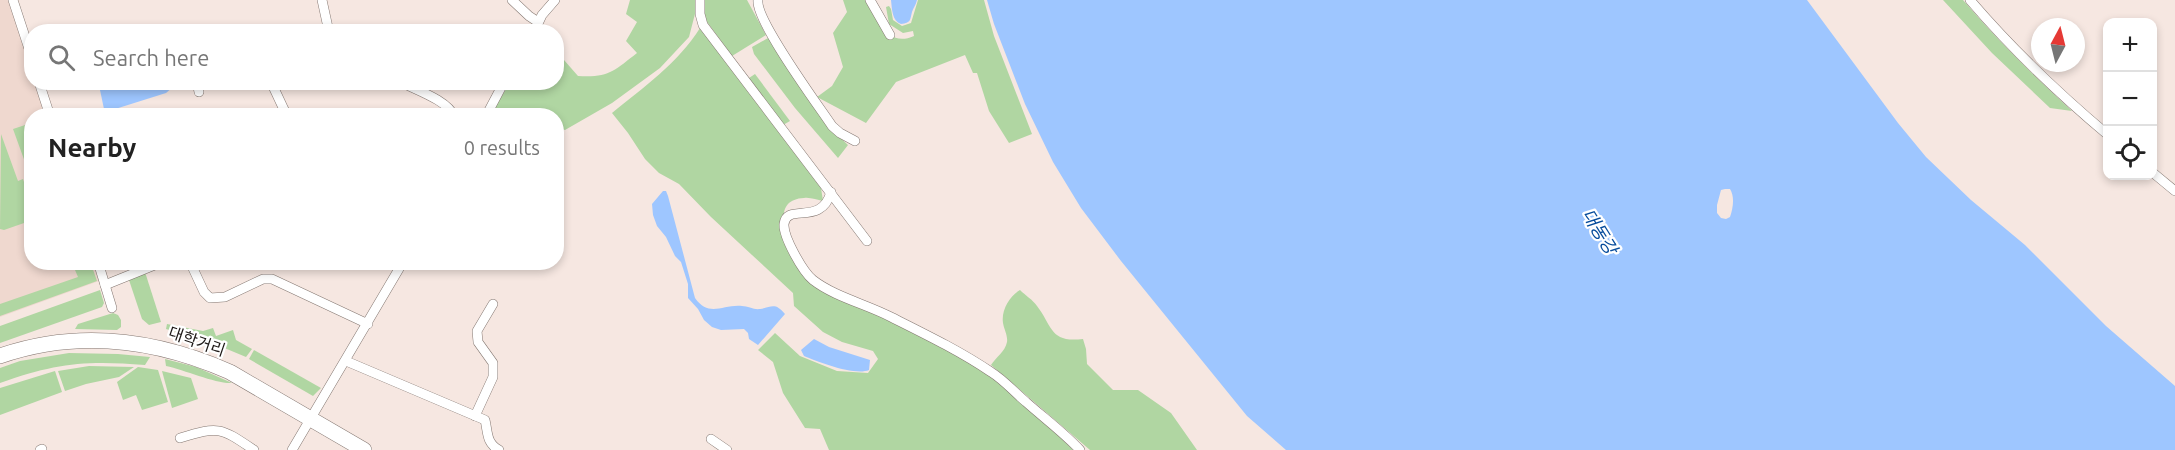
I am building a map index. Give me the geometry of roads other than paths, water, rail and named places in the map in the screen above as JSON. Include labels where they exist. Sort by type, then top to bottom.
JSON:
[{"type":"main road","name":"대학거리","points":[[0,356],[20,349],[73,341],[134,342],[159,347],[200,359],[230,372],[364,450]]},
{"type":"street","points":[[13,0],[24,34]]},
{"type":"street","points":[[322,0],[327,24]]},
{"type":"street","points":[[512,0],[534,24]]},
{"type":"street","points":[[538,24],[555,0]]},
{"type":"street","points":[[700,0],[703,25],[867,241]]},
{"type":"street","points":[[758,0],[759,12],[796,74],[832,126],[855,141]]},
{"type":"street","points":[[870,0],[891,35]]},
{"type":"street","points":[[1970,0],[2038,73],[2103,131]]},
{"type":"street","points":[[42,90],[47,108]]},
{"type":"street","points":[[275,90],[283,108]]},
{"type":"street","points":[[417,90],[449,108]]},
{"type":"street","points":[[490,108],[500,90]]},
{"type":"street","points":[[2157,176],[2175,191]]},
{"type":"street","points":[[831,192],[828,201],[821,209],[813,213],[792,213],[784,223],[801,266],[813,279],[830,290],[872,307],[993,372],[1080,450]]},
{"type":"street","points":[[100,270],[112,308]]},
{"type":"street","points":[[105,285],[142,270]]},
{"type":"street","points":[[194,270],[204,292],[210,298],[225,297],[263,279],[272,279],[368,324]]},
{"type":"street","points":[[292,450],[398,270]]},
{"type":"street","points":[[475,416],[493,377],[492,363],[478,342],[477,331],[493,304]]},
{"type":"street","points":[[346,361],[485,420],[489,441],[492,447],[499,450]]},
{"type":"street","points":[[180,438],[208,429],[216,429],[234,436],[254,450]]},
{"type":"street","points":[[711,439],[727,450]]},
{"type":"water","points":[[891,0],[917,0],[908,22],[901,24],[896,20]]},
{"type":"water","name":"대동강","points":[[987,0],[1807,0],[1926,157],[1971,200],[2025,245],[2106,326],[2175,386],[2175,450],[1286,450],[1247,416],[1081,208],[1053,162],[1025,104]],"holes":[[[1730,189],[1733,195],[1730,217],[1721,218],[1717,213],[1721,190]]]},
{"type":"water","points":[[100,90],[170,90],[118,108],[104,108]]},
{"type":"water","points":[[663,191],[666,191],[668,196],[695,298],[700,304],[711,309],[744,306],[758,309],[773,306],[785,314],[758,345],[749,339],[744,329],[721,330],[712,327],[688,298],[688,284],[681,262],[657,226],[653,215],[652,204]]},
{"type":"water","points":[[814,339],[829,347],[870,360],[869,370],[846,370],[804,356],[801,350]]}]
